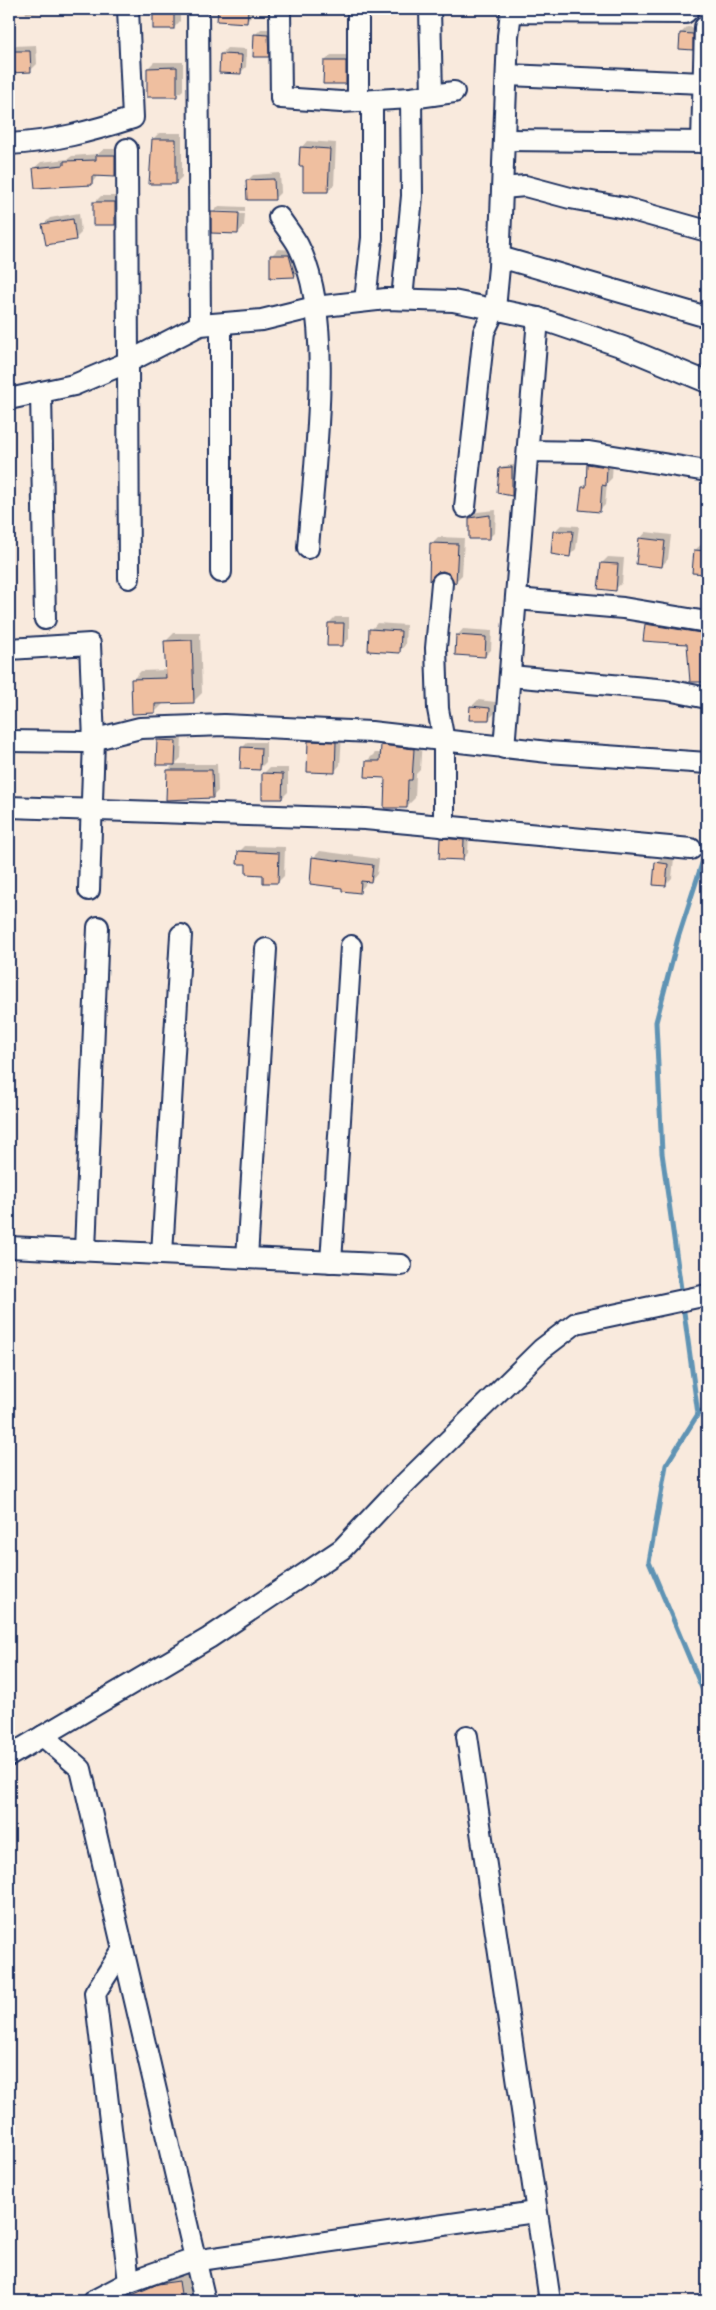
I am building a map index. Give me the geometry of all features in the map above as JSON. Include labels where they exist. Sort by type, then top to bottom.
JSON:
[{"type":"street","points":[[9,144],[33,143],[85,134],[134,118],[128,9]]},
{"type":"street","points":[[198,9],[200,325]]},
{"type":"street","points":[[280,9],[282,98],[365,101],[411,98],[454,92]]},
{"type":"street","points":[[358,9],[372,238],[365,301]]},
{"type":"street","points":[[430,9],[432,95]]},
{"type":"street","points":[[465,507],[484,332],[495,309],[500,257],[511,12],[685,13],[689,9]]},
{"type":"street","points":[[505,140],[704,142],[705,28]]},
{"type":"street","points":[[507,75],[704,83]]},
{"type":"street","points":[[402,299],[412,196],[411,98]]},
{"type":"street","points":[[127,149],[126,363],[129,578]]},
{"type":"street","points":[[503,188],[525,186],[570,198],[625,208],[707,231]]},
{"type":"street","points":[[279,217],[298,246],[310,279],[320,348],[318,411],[308,548]]},
{"type":"street","points":[[500,257],[707,317]]},
{"type":"street","points":[[9,400],[74,385],[126,363],[200,325],[262,320],[315,307],[402,299],[453,301],[538,318],[623,347],[707,382]]},
{"type":"street","points":[[504,748],[538,318]]},
{"type":"street","points":[[222,324],[222,572]]},
{"type":"street","points":[[42,392],[45,619]]},
{"type":"street","points":[[528,452],[589,452],[707,471]]},
{"type":"street","points":[[442,583],[436,648],[438,709],[444,741],[444,827]]},
{"type":"street","points":[[516,599],[623,608],[707,622]]},
{"type":"street","points":[[9,648],[90,644],[94,740],[89,890]]},
{"type":"street","points":[[510,676],[668,690],[707,698]]},
{"type":"street","points":[[9,741],[84,742],[140,728],[224,725],[371,732],[504,748],[707,763]]},
{"type":"street","points":[[9,807],[356,819],[691,849]]},
{"type":"street","points":[[85,1250],[98,927]]},
{"type":"street","points":[[162,1254],[181,936]]},
{"type":"street","points":[[331,1262],[351,946]]},
{"type":"street","points":[[247,1258],[266,949]]},
{"type":"street","points":[[9,1247],[401,1265]]},
{"type":"street","points":[[9,1756],[208,1638],[342,1549],[390,1498],[542,1349],[576,1323],[707,1295]]},
{"type":"street","points":[[43,1736],[81,1769],[205,2301]]},
{"type":"street","points":[[467,1736],[550,2301]]},
{"type":"street","points":[[123,1949],[95,1993],[129,2282]]},
{"type":"street","points":[[93,2301],[129,2282],[196,2261],[536,2212]]},
{"type":"building","points":[[153,9],[174,9],[174,29],[153,29]]},
{"type":"building","points":[[218,9],[248,9],[247,23],[217,21]]},
{"type":"building","points":[[680,33],[693,34],[693,50],[679,49]]},
{"type":"building","points":[[254,34],[268,35],[269,57],[253,57]]},
{"type":"building","points":[[9,51],[30,51],[31,72],[9,73]]},
{"type":"building","points":[[220,54],[242,55],[241,74],[219,73]]},
{"type":"building","points":[[324,61],[346,61],[346,84],[323,84]]},
{"type":"building","points":[[177,67],[177,97],[147,97],[147,68]]},
{"type":"building","points":[[152,139],[176,139],[176,184],[149,184]]},
{"type":"building","points":[[300,147],[330,149],[328,192],[303,192],[303,166],[299,166]]},
{"type":"building","points":[[96,155],[115,155],[115,177],[92,176],[92,185],[35,188],[33,168],[64,165],[64,161],[96,160]]},
{"type":"building","points":[[274,179],[275,200],[247,200],[246,180]]},
{"type":"building","points":[[93,202],[115,202],[115,225],[93,225]]},
{"type":"building","points":[[211,212],[239,213],[238,234],[211,233]]},
{"type":"building","points":[[73,219],[76,240],[46,245],[42,224]]},
{"type":"building","points":[[270,255],[289,255],[295,277],[270,278]]},
{"type":"building","points":[[587,464],[607,467],[606,486],[602,485],[600,512],[579,510],[582,487],[586,487]]},
{"type":"building","points":[[512,467],[512,496],[497,493],[499,468]]},
{"type":"building","points":[[490,515],[490,539],[469,539],[469,518]]},
{"type":"building","points":[[553,531],[573,531],[570,557],[551,554]]},
{"type":"building","points":[[639,538],[665,541],[662,567],[636,564]]},
{"type":"building","points":[[430,543],[458,544],[456,583],[449,574],[443,571],[437,572],[429,581]]},
{"type":"building","points":[[694,550],[707,551],[707,574],[692,573]]},
{"type":"building","points":[[601,563],[618,564],[616,591],[598,589]]},
{"type":"building","points":[[328,623],[344,623],[343,646],[327,646]]},
{"type":"building","points":[[645,624],[707,634],[706,682],[690,682],[687,644],[643,641]]},
{"type":"building","points":[[369,629],[401,631],[400,653],[368,651]]},
{"type":"building","points":[[456,635],[486,637],[485,657],[455,655]]},
{"type":"building","points":[[192,640],[194,703],[155,704],[155,713],[132,714],[131,679],[166,678],[164,641]]},
{"type":"building","points":[[470,706],[490,708],[489,720],[469,720]]},
{"type":"building","points":[[157,740],[176,741],[175,765],[156,765]]},
{"type":"building","points":[[308,741],[336,742],[335,773],[307,772]]},
{"type":"building","points":[[381,745],[414,749],[412,780],[408,780],[407,808],[384,808],[385,778],[365,777],[366,761],[380,761]]},
{"type":"building","points":[[241,747],[261,748],[260,770],[240,769]]},
{"type":"building","points":[[167,770],[212,770],[213,798],[166,800]]},
{"type":"building","points":[[262,773],[283,774],[282,799],[262,799]]},
{"type":"building","points":[[440,838],[464,840],[463,860],[439,859]]},
{"type":"building","points":[[238,851],[279,853],[278,883],[263,883],[263,875],[246,874],[246,864],[237,864]]},
{"type":"building","points":[[312,857],[373,865],[371,882],[361,881],[360,893],[342,891],[342,888],[310,884]]},
{"type":"building","points":[[655,862],[668,864],[666,886],[653,885]]},
{"type":"building","points":[[179,2281],[182,2301],[118,2301],[158,2284]]},
{"type":"waterway","points":[[682,1296],[662,1153],[656,1022],[678,938],[707,848]]},
{"type":"waterway","points":[[683,1305],[698,1414],[666,1465],[649,1562],[707,1700]]},
{"type":"waterway","points":[[698,1414],[707,1407]]}]
